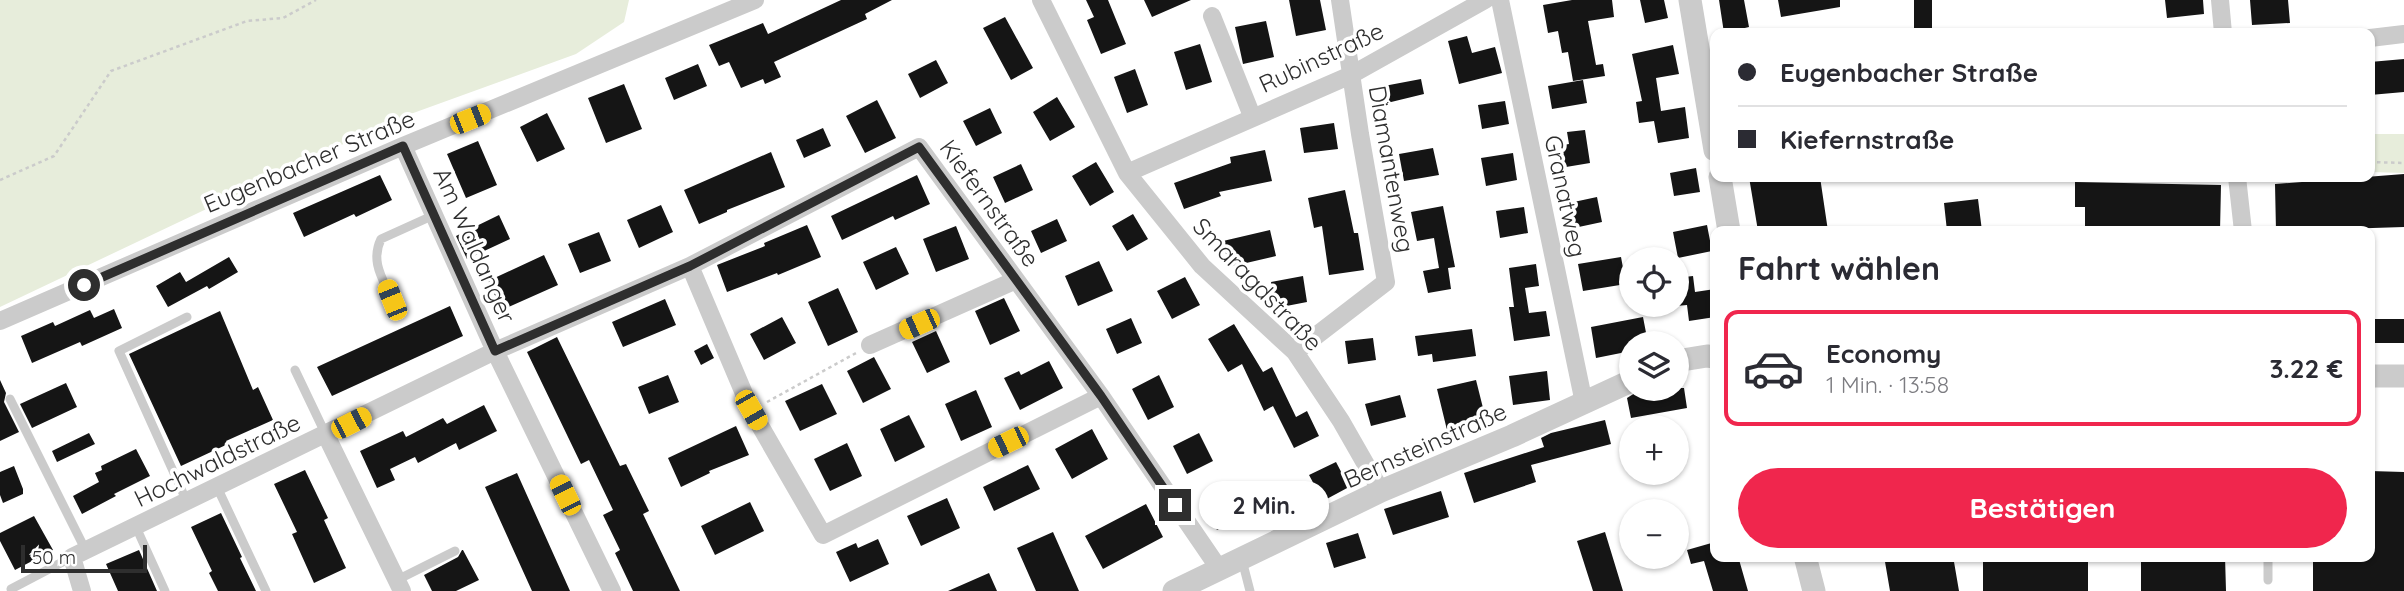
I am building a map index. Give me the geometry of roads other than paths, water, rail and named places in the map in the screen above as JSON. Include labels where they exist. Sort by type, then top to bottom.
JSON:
[{"type":"street","name":"Eugenbacher Straße","points":[[0,321],[403,146],[755,0]]},
{"type":"street","name":"Smaragdstraße","points":[[1041,0],[1127,173],[1202,266],[1295,352],[1341,421],[1381,491]]},
{"type":"street","points":[[1340,0],[1351,75]]},
{"type":"street","name":"Rubinstraße","points":[[1127,173],[1252,116],[1351,75],[1485,0]]},
{"type":"street","name":"Granatweg","points":[[1500,0],[1584,403]]},
{"type":"street","points":[[1690,0],[1710,120]]},
{"type":"street","points":[[2220,0],[2223,28]]},
{"type":"street","name":"Rubinstraße","points":[[1212,16],[1252,116]]},
{"type":"street","points":[[2375,37],[2404,34]]},
{"type":"street","name":"Diamantenweg","points":[[1295,352],[1387,282],[1351,75]]},
{"type":"street","name":"Am Waldanger","points":[[403,146],[495,351],[612,591]]},
{"type":"street","name":"Kiefernstraße","points":[[495,351],[690,266],[919,147],[1101,396],[1220,570]]},
{"type":"street","points":[[1721,182],[1728,226]]},
{"type":"street","points":[[2238,182],[2242,226]]},
{"type":"street","points":[[690,266],[751,410],[822,535],[1101,396]]},
{"type":"street","points":[[870,345],[1016,280]]},
{"type":"street","name":"Hochwaldstraße","points":[[79,554],[495,351]]},
{"type":"street","points":[[1689,359],[1710,356]]},
{"type":"street","points":[[2375,376],[2404,376]]},
{"type":"street","name":"Bernsteinstraße","points":[[1174,591],[1381,491],[1619,387]]},
{"type":"street","points":[[326,435],[399,586]]},
{"type":"street","points":[[79,554],[82,591]]},
{"type":"street","points":[[1807,562],[1814,591]]},
{"type":"lane","points":[[392,300],[377,266],[375,252],[381,239],[434,215]]},
{"type":"lane","points":[[187,317],[119,351],[187,502]]},
{"type":"lane","points":[[295,369],[326,435]]},
{"type":"lane","points":[[10,399],[79,554]]},
{"type":"lane","points":[[217,488],[266,591]]},
{"type":"lane","points":[[136,527],[165,591]]},
{"type":"lane","points":[[399,586],[455,551]]},
{"type":"lane","name":"Hochwaldstraße","points":[[11,589],[79,554]]},
{"type":"lane","points":[[1242,560],[1250,591]]},
{"type":"lane","points":[[2268,562],[2268,580]]}]
